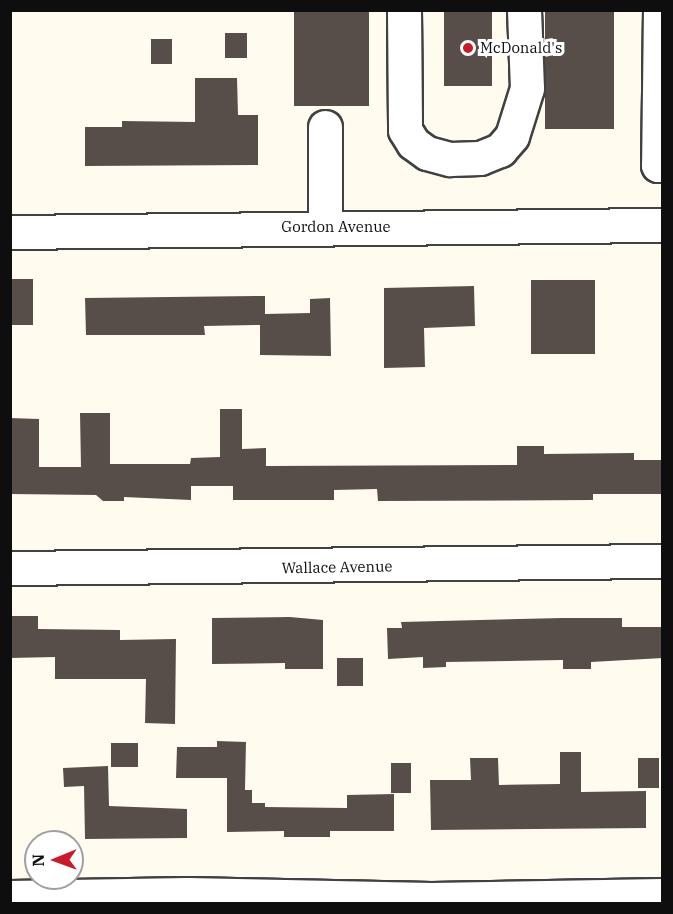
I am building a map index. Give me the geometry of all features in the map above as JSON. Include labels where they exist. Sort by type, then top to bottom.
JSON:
[{"type":"street","points":[[404,10],[405,130],[412,143],[427,153],[450,159],[480,158],[500,150],[512,136],[527,88],[524,10]]},
{"type":"street","points":[[660,10],[658,165],[663,165]]},
{"type":"street","points":[[325,127],[325,227]]},
{"type":"street","name":"Gordon Avenue","points":[[10,232],[663,225]]},
{"type":"street","name":"Wallace Avenue","points":[[10,568],[663,561]]},
{"type":"street","points":[[10,897],[431,900],[663,895]]},
{"type":"building","name":"McDonald's","points":[[444,10],[492,10],[492,86],[444,86]]},
{"type":"building","points":[[545,10],[614,10],[614,129],[545,129]]},
{"type":"building","points":[[294,12],[369,12],[369,106],[294,106]]},
{"type":"building","points":[[225,33],[247,33],[247,58],[225,58]]},
{"type":"building","points":[[151,39],[172,39],[172,64],[151,64]]},
{"type":"building","points":[[195,78],[237,78],[238,115],[258,115],[258,165],[85,166],[85,127],[122,127],[122,121],[195,122]]},
{"type":"building","points":[[10,279],[33,279],[33,325],[10,325]]},
{"type":"building","points":[[531,280],[595,280],[595,354],[531,354]]},
{"type":"building","points":[[474,286],[475,326],[424,328],[425,367],[384,368],[384,288]]},
{"type":"building","points":[[265,296],[265,314],[310,313],[310,299],[330,298],[331,356],[260,355],[260,325],[204,326],[205,335],[86,335],[85,298]]},
{"type":"building","points":[[220,409],[242,409],[242,449],[266,448],[266,466],[517,465],[517,446],[544,446],[544,454],[634,453],[634,460],[663,460],[663,494],[593,494],[593,500],[378,501],[377,489],[334,490],[334,500],[233,500],[233,486],[191,486],[191,500],[124,497],[124,501],[103,501],[96,495],[10,494],[10,418],[39,419],[39,467],[81,467],[80,413],[110,413],[110,464],[190,464],[191,458],[220,457]]},
{"type":"building","points":[[10,616],[38,616],[38,629],[120,630],[120,640],[176,639],[175,724],[145,723],[146,679],[55,679],[55,657],[10,658]]},
{"type":"building","points":[[290,617],[323,620],[323,669],[285,669],[285,663],[212,664],[212,618]]},
{"type":"building","points":[[622,618],[622,627],[663,627],[663,658],[591,662],[591,669],[563,669],[563,660],[446,662],[446,667],[423,668],[423,657],[388,659],[387,628],[402,628],[401,622]]},
{"type":"building","points":[[337,658],[363,658],[363,686],[337,686]]},
{"type":"building","points":[[217,741],[246,742],[245,790],[252,790],[252,803],[265,803],[265,807],[347,808],[347,795],[394,794],[394,831],[330,831],[330,837],[284,837],[284,831],[227,832],[227,778],[176,778],[177,747],[217,747]]},
{"type":"building","points":[[111,743],[138,743],[138,767],[111,767]]},
{"type":"building","points":[[560,752],[581,752],[581,792],[646,791],[646,828],[431,830],[430,780],[471,780],[470,758],[498,758],[499,785],[560,784]]},
{"type":"building","points":[[638,758],[659,758],[659,788],[638,788]]},
{"type":"building","points":[[391,763],[411,763],[411,793],[391,793]]},
{"type":"building","points":[[108,766],[109,806],[187,809],[187,838],[85,839],[84,786],[64,787],[63,768]]},
{"type":"place","name":"McDonald's","points":[[468,48]]}]
